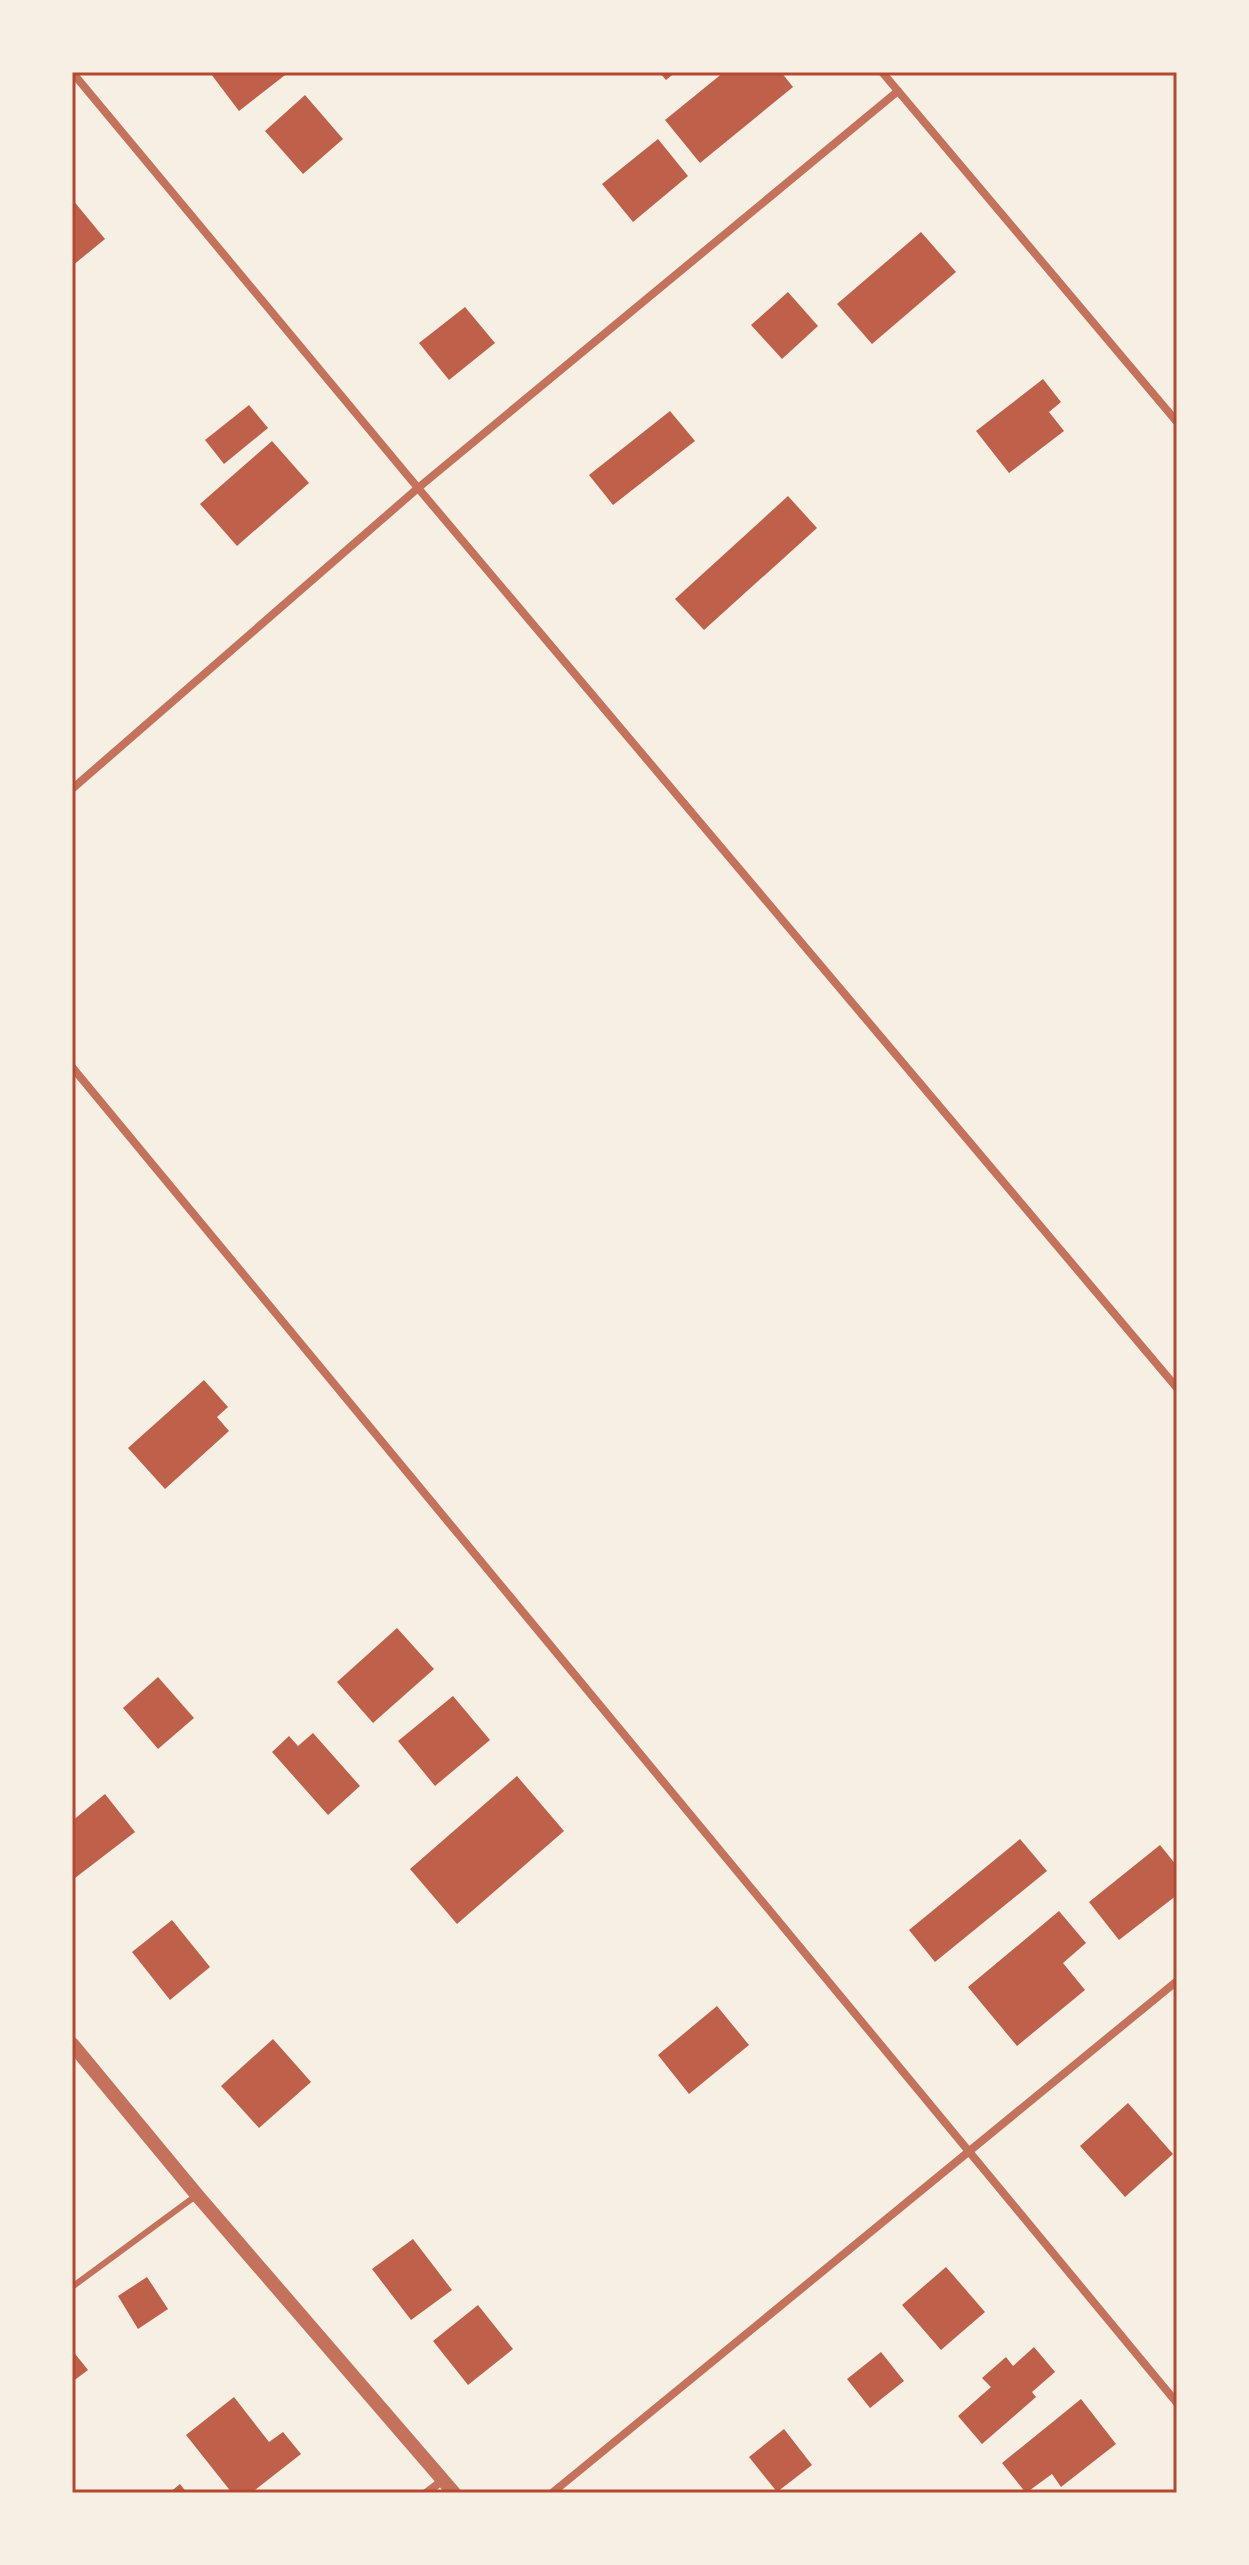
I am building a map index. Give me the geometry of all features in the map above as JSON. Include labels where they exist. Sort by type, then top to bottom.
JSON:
[{"type":"street","points":[[72,72],[418,488],[1177,1388]]},
{"type":"street","points":[[882,72],[1177,422]]},
{"type":"street","points":[[72,789],[418,488],[898,91]]},
{"type":"street","points":[[72,1067],[1177,2403]]},
{"type":"street","points":[[552,2493],[1177,1981]]},
{"type":"street","points":[[72,2044],[197,2195],[454,2493]]},
{"type":"street","points":[[426,2493],[443,2480]]},
{"type":"lane","points":[[72,2287],[197,2195]]},
{"type":"building","points":[[289,72],[239,111],[211,74]]},
{"type":"building","points":[[659,72],[676,72],[666,80]]},
{"type":"building","points":[[724,72],[781,72],[793,87],[700,163],[665,120]]},
{"type":"building","points":[[305,95],[343,139],[303,174],[265,131]]},
{"type":"building","points":[[658,139],[688,176],[633,222],[602,184]]},
{"type":"building","points":[[72,199],[105,239],[72,266]]},
{"type":"building","points":[[921,232],[956,272],[872,344],[837,304]]},
{"type":"building","points":[[788,292],[818,326],[782,359],[751,325]]},
{"type":"building","points":[[465,307],[495,343],[449,380],[419,343]]},
{"type":"building","points":[[1043,379],[1061,402],[1049,412],[1064,431],[1009,473],[976,431]]},
{"type":"building","points":[[249,405],[268,428],[224,464],[205,440]]},
{"type":"building","points":[[670,411],[695,441],[613,505],[589,475]]},
{"type":"building","points":[[272,441],[309,483],[237,546],[200,504]]},
{"type":"building","points":[[788,496],[817,528],[704,630],[675,599]]},
{"type":"building","points":[[204,1380],[228,1407],[217,1417],[229,1431],[165,1489],[128,1448]]},
{"type":"building","points":[[397,1628],[434,1669],[373,1723],[337,1682]]},
{"type":"building","points":[[158,1677],[194,1718],[158,1749],[123,1708]]},
{"type":"building","points":[[453,1696],[490,1740],[435,1786],[398,1741]]},
{"type":"building","points":[[313,1733],[360,1786],[328,1815],[272,1752],[289,1736],[298,1746]]},
{"type":"building","points":[[517,1776],[564,1831],[457,1924],[410,1869]]},
{"type":"building","points":[[105,1794],[135,1832],[75,1878],[72,1874],[72,1821]]},
{"type":"building","points":[[1020,1839],[1047,1871],[935,1962],[909,1930]]},
{"type":"building","points":[[1160,1845],[1177,1866],[1177,1895],[1119,1940],[1089,1902]]},
{"type":"building","points":[[1059,1911],[1086,1943],[1063,1963],[1085,1990],[1017,2046],[968,1987]]},
{"type":"building","points":[[172,1920],[210,1967],[170,2000],[132,1952]]},
{"type":"building","points":[[717,2006],[749,2045],[689,2094],[658,2055]]},
{"type":"building","points":[[273,2039],[311,2082],[259,2128],[221,2086]]},
{"type":"building","points":[[1128,2103],[1173,2154],[1125,2197],[1080,2146]]},
{"type":"building","points":[[413,2239],[452,2290],[411,2320],[372,2269]]},
{"type":"building","points":[[946,2267],[985,2312],[941,2350],[902,2305]]},
{"type":"building","points":[[147,2277],[168,2309],[138,2329],[118,2296]]},
{"type":"building","points":[[478,2305],[513,2349],[468,2385],[433,2341]]},
{"type":"building","points":[[1034,2347],[1055,2372],[1032,2392],[1036,2397],[982,2444],[958,2416],[991,2387],[982,2378],[1006,2357],[1013,2366]]},
{"type":"building","points":[[72,2350],[88,2370],[72,2382]]},
{"type":"building","points":[[881,2352],[904,2381],[870,2408],[847,2379]]},
{"type":"building","points":[[234,2397],[269,2442],[283,2432],[301,2454],[251,2493],[232,2493],[186,2435]]},
{"type":"building","points":[[1081,2399],[1116,2444],[1061,2487],[1052,2474],[1026,2493],[1002,2463]]},
{"type":"building","points":[[784,2429],[812,2465],[777,2492],[749,2457]]},
{"type":"building","points":[[180,2484],[187,2493],[169,2493]]}]
